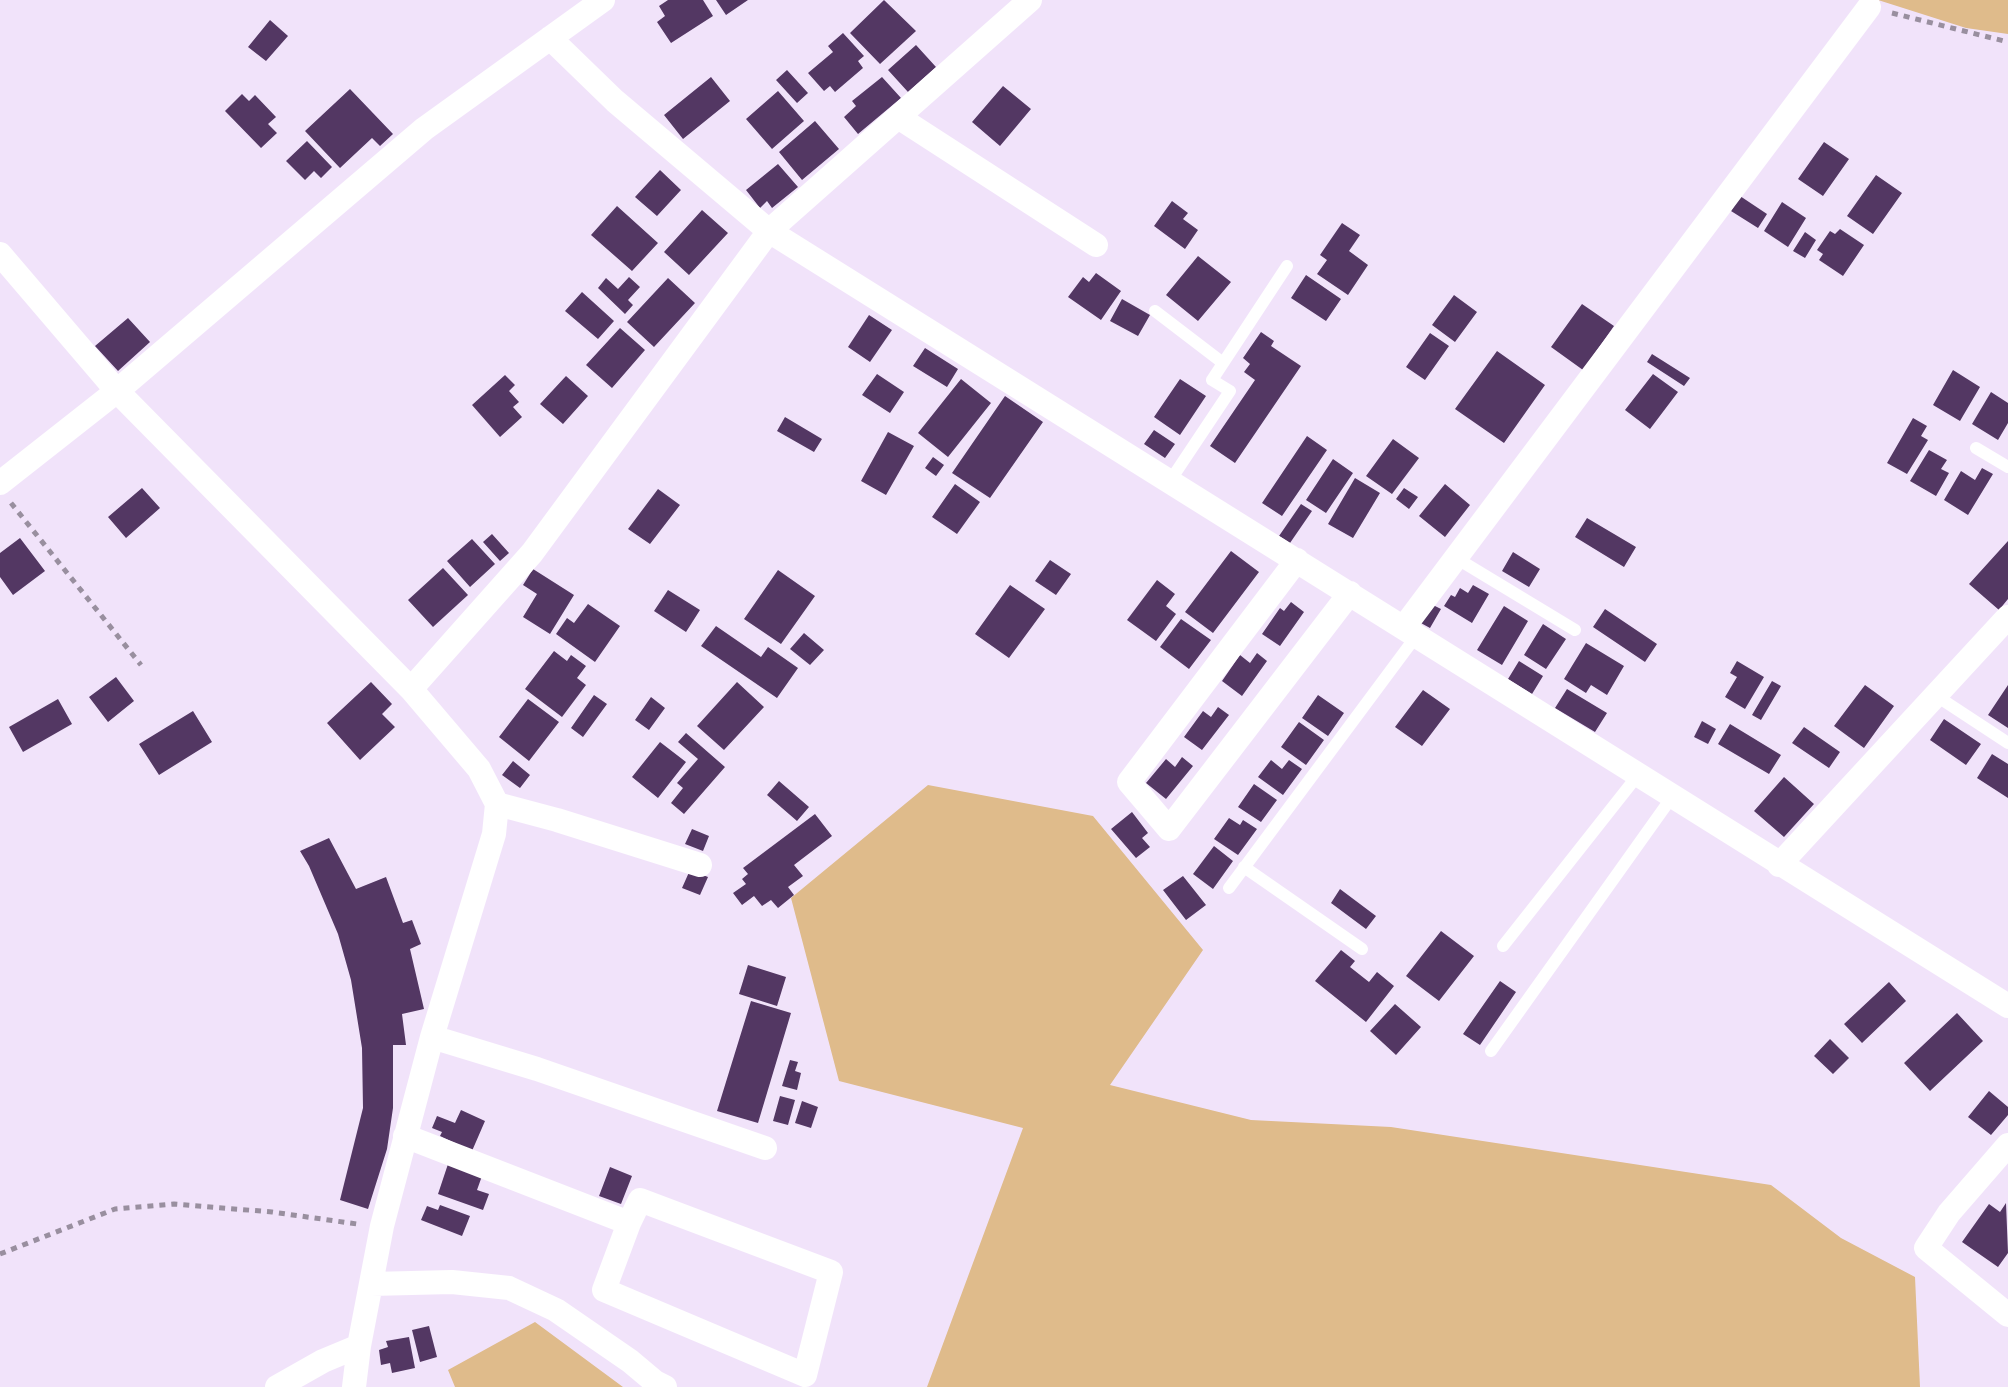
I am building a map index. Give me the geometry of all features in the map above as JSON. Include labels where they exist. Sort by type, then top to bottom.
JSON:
[{"type":"street","points":[[5,492],[117,391],[424,129],[603,0]]},
{"type":"street","points":[[411,689],[532,553],[769,231],[1030,0]]},
{"type":"street","points":[[1411,631],[1456,558],[1869,7]]},
{"type":"street","points":[[550,38],[615,101],[769,231],[2008,1006]]},
{"type":"street","points":[[898,117],[1096,245]]},
{"type":"street","points":[[0,254],[117,391],[411,689],[479,769],[497,804],[494,834],[432,1037],[382,1226],[354,1387]]},
{"type":"street","points":[[1297,560],[1129,782],[1169,829],[1350,593]]},
{"type":"street","points":[[1779,865],[2008,617]]},
{"type":"street","points":[[497,804],[700,865]]},
{"type":"street","points":[[432,1037],[537,1069],[765,1148]]},
{"type":"street","points":[[405,1136],[629,1223]]},
{"type":"street","points":[[2008,1145],[1949,1213],[1926,1248],[2008,1315]]},
{"type":"street","points":[[640,1200],[831,1272],[805,1375],[604,1290],[629,1223],[640,1200]]},
{"type":"street","points":[[371,1284],[452,1282],[509,1288],[556,1310],[585,1328],[665,1387]]},
{"type":"street","points":[[277,1387],[323,1361],[359,1346]]},
{"type":"lane","points":[[1170,481],[1230,391],[1212,380],[1287,266]]},
{"type":"lane","points":[[1155,311],[1223,363]]},
{"type":"lane","points":[[1976,448],[2008,467]]},
{"type":"lane","points":[[1456,558],[1575,630]]},
{"type":"lane","points":[[1229,888],[1411,631]]},
{"type":"lane","points":[[1935,695],[2008,743]]},
{"type":"lane","points":[[1503,946],[1638,775]]},
{"type":"lane","points":[[1491,1051],[1672,797]]},
{"type":"lane","points":[[1244,867],[1362,949]]},
{"type":"path","points":[[1869,7],[2008,42]]},
{"type":"path","points":[[5,492],[141,665]]},
{"type":"path","points":[[0,1254],[115,1209],[174,1204],[382,1226]]},
{"type":"shaded area","points":[[1878,0],[2008,0],[2008,34],[1966,28]]},
{"type":"shaded area","points":[[928,785],[1093,816],[1203,950],[1110,1085],[1251,1120],[1391,1127],[1771,1185],[1841,1238],[1915,1277],[1920,1387],[927,1387],[1023,1128],[839,1081],[791,898]]},
{"type":"shaded area","points":[[535,1322],[623,1387],[455,1387],[448,1370]]},
{"type":"building","points":[[668,0],[703,0],[713,16],[671,43],[657,22],[665,16],[659,6]]},
{"type":"building","points":[[716,0],[748,0],[726,15]]},
{"type":"building","points":[[884,0],[916,31],[880,64],[850,33]]},
{"type":"building","points":[[270,20],[288,36],[266,61],[248,47]]},
{"type":"building","points":[[843,33],[864,56],[858,61],[863,68],[835,92],[830,86],[824,91],[808,73],[833,52],[828,46]]},
{"type":"building","points":[[916,45],[936,67],[908,92],[888,70]]},
{"type":"building","points":[[787,70],[808,93],[797,103],[776,80]]},
{"type":"building","points":[[711,77],[730,101],[683,139],[664,115]]},
{"type":"building","points":[[882,77],[901,98],[858,134],[844,117],[856,106],[852,101]]},
{"type":"building","points":[[1003,86],[1031,109],[1000,146],[972,122]]},
{"type":"building","points":[[350,89],[393,134],[380,146],[372,138],[340,168],[305,131]]},
{"type":"building","points":[[778,91],[804,121],[772,149],[746,119]]},
{"type":"building","points":[[242,94],[249,101],[255,95],[276,117],[268,124],[277,133],[261,148],[225,111]]},
{"type":"building","points":[[815,121],[839,149],[802,180],[779,152]]},
{"type":"building","points":[[307,141],[332,167],[321,178],[314,171],[305,180],[286,161]]},
{"type":"building","points":[[1824,142],[1849,159],[1823,196],[1798,179]]},
{"type":"building","points":[[778,164],[798,187],[772,208],[767,201],[760,208],[746,190]]},
{"type":"building","points":[[660,170],[681,190],[657,216],[635,197]]},
{"type":"building","points":[[1876,175],[1902,193],[1873,234],[1847,216]]},
{"type":"building","points":[[1740,196],[1767,214],[1758,228],[1731,211]]},
{"type":"building","points":[[1172,201],[1188,213],[1183,219],[1198,230],[1185,249],[1154,226]]},
{"type":"building","points":[[1782,202],[1806,218],[1788,247],[1764,231]]},
{"type":"building","points":[[617,206],[658,243],[632,271],[591,235]]},
{"type":"building","points":[[702,210],[728,233],[689,275],[664,252]]},
{"type":"building","points":[[1342,223],[1360,235],[1349,251],[1368,265],[1348,295],[1317,274],[1327,260],[1320,255]]},
{"type":"building","points":[[1840,229],[1864,245],[1843,276],[1819,260],[1823,254],[1817,250],[1830,231],[1835,234]]},
{"type":"building","points":[[1805,232],[1816,240],[1805,258],[1793,251]]},
{"type":"building","points":[[1198,256],[1231,282],[1198,321],[1166,295]]},
{"type":"building","points":[[1096,273],[1121,291],[1101,320],[1068,297],[1083,277],[1089,282]]},
{"type":"building","points":[[1306,275],[1341,299],[1326,321],[1291,298]]},
{"type":"building","points":[[629,277],[640,287],[628,300],[633,305],[625,314],[598,288],[606,278],[618,289]]},
{"type":"building","points":[[668,278],[695,303],[654,347],[627,322]]},
{"type":"building","points":[[582,292],[614,321],[598,339],[565,311]]},
{"type":"building","points":[[1454,295],[1477,312],[1455,342],[1432,325]]},
{"type":"building","points":[[1122,299],[1150,315],[1138,336],[1110,321]]},
{"type":"building","points":[[1582,304],[1614,326],[1583,370],[1551,347]]},
{"type":"building","points":[[869,315],[892,330],[870,362],[848,347]]},
{"type":"building","points":[[128,318],[150,342],[118,371],[95,346]]},
{"type":"building","points":[[620,328],[645,350],[612,388],[586,365]]},
{"type":"building","points":[[1261,332],[1274,341],[1271,346],[1301,366],[1235,463],[1210,446],[1255,380],[1244,372],[1250,364],[1243,358]]},
{"type":"building","points":[[1430,333],[1449,346],[1425,380],[1406,367]]},
{"type":"building","points":[[925,348],[958,369],[947,387],[913,366]]},
{"type":"building","points":[[1497,351],[1545,385],[1504,443],[1455,409]]},
{"type":"building","points":[[1652,354],[1690,378],[1684,386],[1647,362]]},
{"type":"building","points":[[1953,370],[1980,387],[1960,421],[1933,405]]},
{"type":"building","points":[[877,374],[904,392],[890,413],[862,395]]},
{"type":"building","points":[[1653,374],[1678,392],[1650,429],[1625,410]]},
{"type":"building","points":[[505,375],[515,385],[509,391],[519,402],[513,407],[522,417],[500,437],[472,405]]},
{"type":"building","points":[[566,376],[588,396],[563,424],[540,404]]},
{"type":"building","points":[[961,379],[991,403],[948,457],[918,433]]},
{"type":"building","points":[[1180,379],[1206,396],[1180,435],[1154,417]]},
{"type":"building","points":[[1991,392],[2008,403],[2008,423],[1998,440],[1972,424]]},
{"type":"building","points":[[1005,396],[1043,422],[990,498],[952,473]]},
{"type":"building","points":[[785,417],[822,439],[814,452],[777,431]]},
{"type":"building","points":[[1913,418],[1927,426],[1921,436],[1928,440],[1907,474],[1887,463]]},
{"type":"building","points":[[1154,430],[1175,444],[1165,458],[1144,444]]},
{"type":"building","points":[[888,432],[914,446],[886,495],[861,481]]},
{"type":"building","points":[[1307,436],[1327,450],[1282,516],[1262,503]]},
{"type":"building","points":[[1393,439],[1419,458],[1392,494],[1366,476]]},
{"type":"building","points":[[1929,450],[1947,460],[1941,469],[1949,473],[1936,496],[1910,481]]},
{"type":"building","points":[[933,457],[944,465],[936,476],[925,468]]},
{"type":"building","points":[[1333,459],[1353,473],[1326,513],[1306,500]]},
{"type":"building","points":[[1982,468],[1993,474],[1968,515],[1944,500],[1961,471],[1975,480]]},
{"type":"building","points":[[1355,478],[1380,493],[1353,538],[1328,524]]},
{"type":"building","points":[[955,484],[980,502],[957,534],[932,517]]},
{"type":"building","points":[[1445,484],[1470,505],[1445,537],[1419,516]]},
{"type":"building","points":[[142,488],[160,508],[126,538],[108,517]]},
{"type":"building","points":[[1404,488],[1418,497],[1409,509],[1396,499]]},
{"type":"building","points":[[658,489],[680,505],[650,544],[628,529]]},
{"type":"building","points":[[1301,504],[1312,511],[1290,543],[1279,536]]},
{"type":"building","points":[[1587,518],[1636,547],[1624,567],[1575,537]]},
{"type":"building","points":[[492,534],[509,553],[500,561],[483,542]]},
{"type":"building","points":[[20,538],[45,571],[13,595],[0,577],[0,553]]},
{"type":"building","points":[[472,539],[495,564],[470,587],[447,561]]},
{"type":"building","points":[[2008,541],[2008,599],[1999,610],[1969,584]]},
{"type":"building","points":[[1231,551],[1259,572],[1213,633],[1185,612]]},
{"type":"building","points":[[1513,552],[1540,569],[1529,587],[1502,571]]},
{"type":"building","points":[[1050,560],[1071,574],[1056,595],[1035,581]]},
{"type":"building","points":[[443,568],[468,595],[433,627],[408,600]]},
{"type":"building","points":[[533,569],[574,595],[550,634],[523,617],[537,594],[523,585]]},
{"type":"building","points":[[778,570],[815,596],[781,644],[744,619]]},
{"type":"building","points":[[1157,580],[1175,594],[1166,606],[1176,614],[1156,641],[1127,620]]},
{"type":"building","points":[[1010,585],[1045,609],[1009,658],[975,634]]},
{"type":"building","points":[[1473,585],[1489,594],[1472,623],[1444,606],[1460,588],[1468,593]]},
{"type":"building","points":[[668,590],[700,610],[686,632],[654,611]]},
{"type":"building","points":[[1291,602],[1304,612],[1280,646],[1262,634],[1280,608],[1284,611]]},
{"type":"building","points":[[1429,603],[1441,609],[1430,628],[1419,622]]},
{"type":"building","points":[[588,604],[620,626],[595,662],[556,634],[567,618],[574,623]]},
{"type":"building","points":[[1504,606],[1528,621],[1502,665],[1477,650]]},
{"type":"building","points":[[1605,609],[1657,644],[1645,662],[1593,627]]},
{"type":"building","points":[[1181,619],[1211,640],[1189,669],[1160,647]]},
{"type":"building","points":[[1543,624],[1566,639],[1546,669],[1524,655]]},
{"type":"building","points":[[716,626],[761,657],[768,647],[798,668],[777,698],[701,646]]},
{"type":"building","points":[[804,633],[824,650],[810,665],[790,649]]},
{"type":"building","points":[[1586,643],[1624,666],[1607,695],[1591,685],[1586,693],[1564,679]]},
{"type":"building","points":[[554,651],[567,661],[571,655],[586,666],[577,678],[586,685],[562,717],[525,689]]},
{"type":"building","points":[[1257,653],[1267,661],[1242,696],[1222,681],[1240,655],[1250,663]]},
{"type":"building","points":[[1519,661],[1543,676],[1532,694],[1508,679]]},
{"type":"building","points":[[1737,661],[1764,677],[1745,709],[1725,697],[1737,677],[1730,673]]},
{"type":"building","points":[[116,677],[134,701],[108,722],[89,697]]},
{"type":"building","points":[[1772,681],[1781,686],[1761,720],[1752,715]]},
{"type":"building","points":[[371,682],[392,704],[382,714],[395,727],[360,760],[327,723]]},
{"type":"building","points":[[737,682],[764,707],[724,750],[697,726]]},
{"type":"building","points":[[1865,685],[1894,706],[1864,748],[1834,726]]},
{"type":"building","points":[[2008,685],[2008,728],[1988,715]]},
{"type":"building","points":[[1567,689],[1607,713],[1595,732],[1555,708]]},
{"type":"building","points":[[1423,690],[1450,709],[1422,746],[1395,727]]},
{"type":"building","points":[[594,695],[607,704],[583,737],[571,728]]},
{"type":"building","points":[[1318,695],[1344,713],[1328,736],[1302,718]]},
{"type":"building","points":[[651,697],[665,708],[649,730],[635,720]]},
{"type":"building","points":[[58,699],[72,724],[23,752],[9,727]]},
{"type":"building","points":[[528,699],[559,722],[529,761],[499,737]]},
{"type":"building","points":[[1218,707],[1229,715],[1202,750],[1184,737],[1203,711],[1211,717]]},
{"type":"building","points":[[193,711],[212,742],[159,775],[139,744]]},
{"type":"building","points":[[1944,719],[1981,744],[1966,765],[1930,740]]},
{"type":"building","points":[[1702,721],[1716,729],[1708,744],[1694,737]]},
{"type":"building","points":[[1299,722],[1324,740],[1306,765],[1281,747]]},
{"type":"building","points":[[1730,724],[1781,755],[1769,774],[1718,744]]},
{"type":"building","points":[[1804,727],[1840,752],[1829,768],[1792,743]]},
{"type":"building","points":[[686,733],[725,767],[684,814],[671,803],[683,788],[677,783],[698,759],[678,742]]},
{"type":"building","points":[[660,742],[686,762],[658,798],[632,777]]},
{"type":"building","points":[[1992,754],[2008,764],[2008,798],[1977,778]]},
{"type":"building","points":[[1182,757],[1193,766],[1166,799],[1146,783],[1166,759],[1175,767]]},
{"type":"building","points":[[1271,760],[1282,769],[1289,760],[1302,769],[1283,795],[1258,777]]},
{"type":"building","points":[[513,761],[530,775],[520,788],[502,775]]},
{"type":"building","points":[[1784,777],[1814,804],[1784,837],[1754,811]]},
{"type":"building","points":[[779,781],[809,807],[797,821],[767,795]]},
{"type":"building","points":[[1254,784],[1277,800],[1261,822],[1238,807]]},
{"type":"building","points":[[1132,812],[1148,833],[1142,838],[1150,847],[1136,858],[1111,829]]},
{"type":"building","points":[[815,814],[832,836],[794,865],[803,876],[788,887],[794,895],[778,908],[771,900],[762,906],[754,896],[742,905],[733,893],[746,884],[742,879],[748,874],[743,868]]},
{"type":"building","points":[[1229,818],[1240,825],[1243,820],[1257,829],[1238,855],[1214,839]]},
{"type":"building","points":[[692,829],[709,836],[703,851],[685,844]]},
{"type":"building","points":[[329,838],[356,889],[386,877],[403,923],[412,920],[421,944],[410,949],[424,1009],[402,1014],[406,1045],[393,1045],[393,1108],[387,1149],[368,1209],[340,1200],[363,1108],[362,1048],[351,980],[338,934],[300,851]]},
{"type":"building","points":[[1214,846],[1233,861],[1213,889],[1193,874]]},
{"type":"building","points":[[690,870],[708,877],[700,895],[682,888]]},
{"type":"building","points":[[1183,876],[1206,905],[1186,920],[1163,890]]},
{"type":"building","points":[[1340,889],[1376,916],[1366,929],[1331,903]]},
{"type":"building","points":[[1441,931],[1474,956],[1439,1001],[1406,976]]},
{"type":"building","points":[[1341,950],[1355,961],[1350,967],[1369,982],[1377,972],[1394,986],[1366,1022],[1315,981]]},
{"type":"building","points":[[748,965],[786,977],[777,1006],[739,994]]},
{"type":"building","points":[[1500,981],[1516,992],[1480,1045],[1463,1034]]},
{"type":"building","points":[[1889,982],[1906,1001],[1862,1043],[1844,1024]]},
{"type":"building","points":[[751,1001],[791,1013],[758,1123],[717,1111]]},
{"type":"building","points":[[1395,1004],[1421,1027],[1396,1055],[1370,1031]]},
{"type":"building","points":[[1957,1013],[1983,1041],[1930,1091],[1904,1063]]},
{"type":"building","points":[[1830,1039],[1849,1058],[1833,1074],[1814,1056]]},
{"type":"building","points":[[790,1060],[798,1062],[795,1071],[801,1073],[797,1090],[782,1086]]},
{"type":"building","points":[[1989,1091],[2008,1107],[2008,1115],[1991,1135],[1968,1117]]},
{"type":"building","points":[[780,1096],[795,1100],[788,1125],[773,1121]]},
{"type":"building","points":[[802,1101],[818,1107],[811,1128],[795,1123]]},
{"type":"building","points":[[461,1110],[485,1121],[472,1151],[440,1136],[442,1132],[432,1128],[437,1116],[455,1123]]},
{"type":"building","points":[[448,1164],[482,1176],[477,1190],[489,1194],[483,1210],[438,1194]]},
{"type":"building","points":[[610,1167],[632,1176],[621,1204],[599,1196]]},
{"type":"building","points":[[2006,1203],[2008,1253],[1998,1267],[1962,1242],[1989,1204],[2000,1212]]},
{"type":"building","points":[[440,1205],[470,1216],[462,1236],[421,1220],[427,1206],[438,1210]]},
{"type":"building","points":[[429,1326],[437,1357],[420,1362],[412,1330]]},
{"type":"building","points":[[409,1337],[415,1368],[392,1373],[390,1363],[381,1365],[379,1350],[388,1347],[386,1341]]}]
